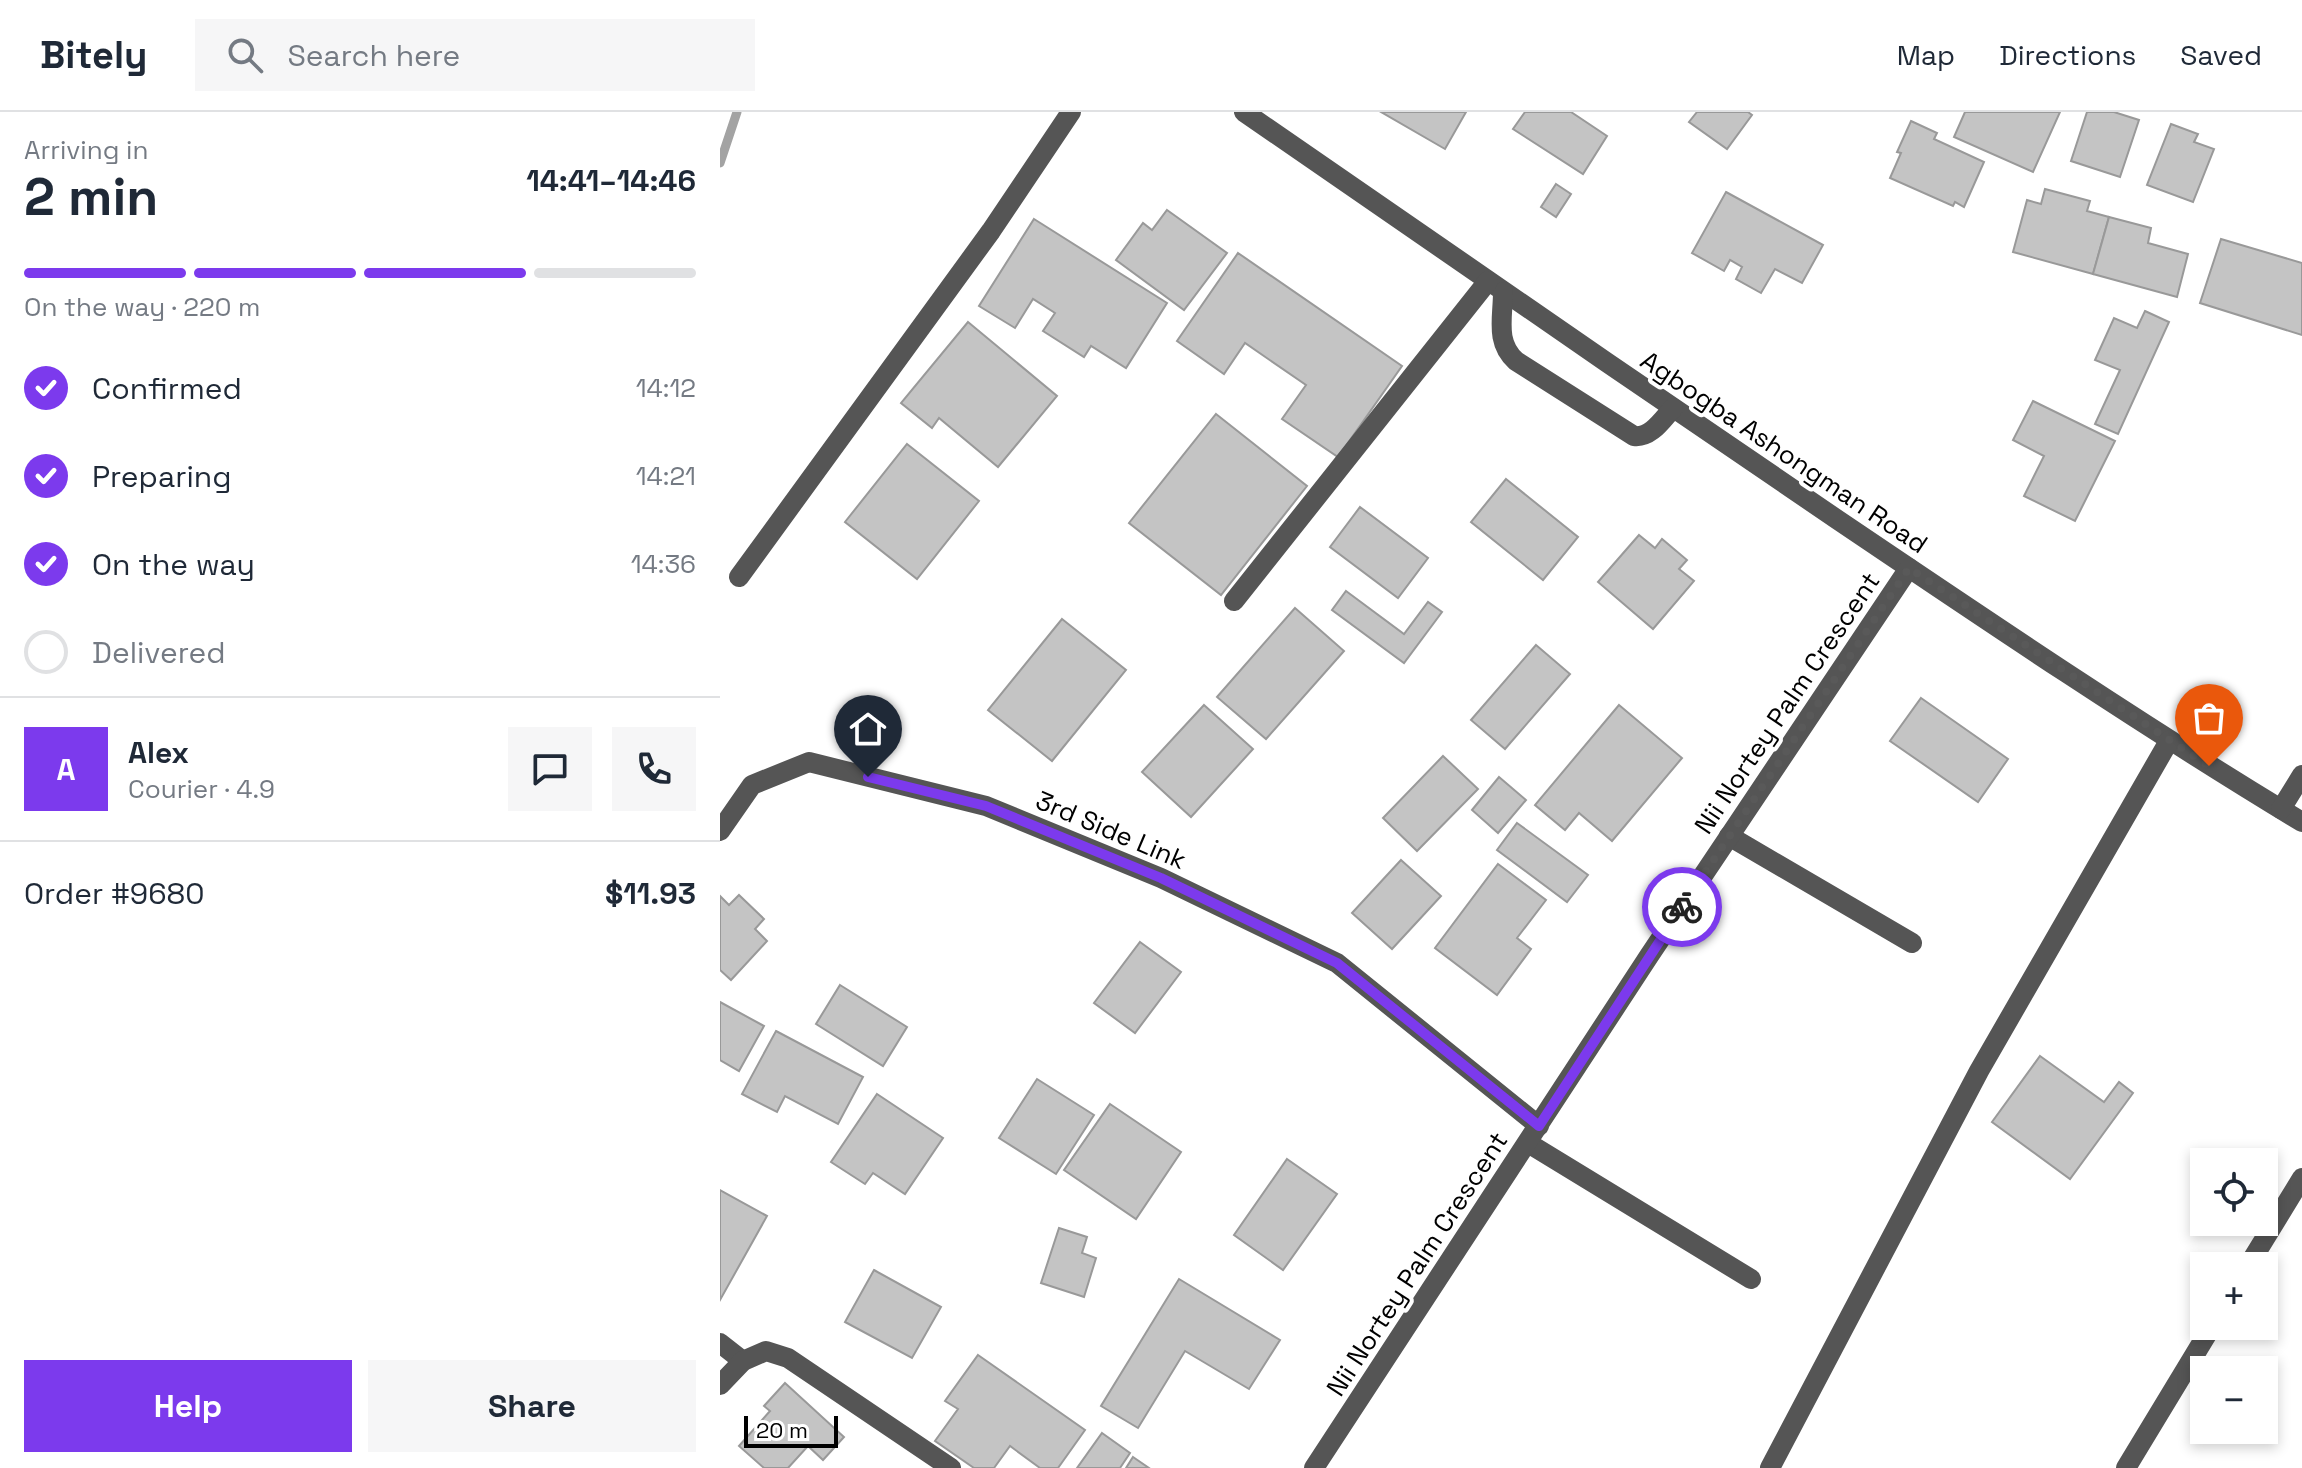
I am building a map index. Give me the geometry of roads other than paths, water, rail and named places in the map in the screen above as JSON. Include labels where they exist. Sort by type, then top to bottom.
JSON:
[{"type":"street","points":[[739,577],[991,231],[1071,112]]},
{"type":"street","name":"Agbogba Ashongman Road","points":[[1244,112],[1909,568],[2169,741],[2302,822]]},
{"type":"street","points":[[1496,287],[1502,342],[1507,353],[1516,361],[1634,436],[1642,437],[1650,433],[1673,408]]},
{"type":"street","points":[[1234,601],[1496,287]]},
{"type":"street","name":"Nii Nortey Palm Crescent","points":[[1319,1466],[1729,836],[1909,568]]},
{"type":"street","points":[[1770,1468],[1979,1071],[2169,741]]},
{"type":"street","name":"3rd Side Link","points":[[720,831],[752,785],[809,762],[986,806],[1161,878],[1337,963],[1534,1134],[1751,1279]]},
{"type":"street","points":[[2281,809],[2302,775]]},
{"type":"street","points":[[1729,836],[1912,943]]},
{"type":"street","points":[[2257,1252],[2302,1178]]},
{"type":"street","points":[[2126,1468],[2204,1340]]},
{"type":"street","points":[[720,1343],[743,1361]]},
{"type":"street","points":[[720,1385],[743,1361],[766,1351],[788,1358],[951,1468]]},
{"type":"waterway","points":[[720,163],[737,112]]}]
